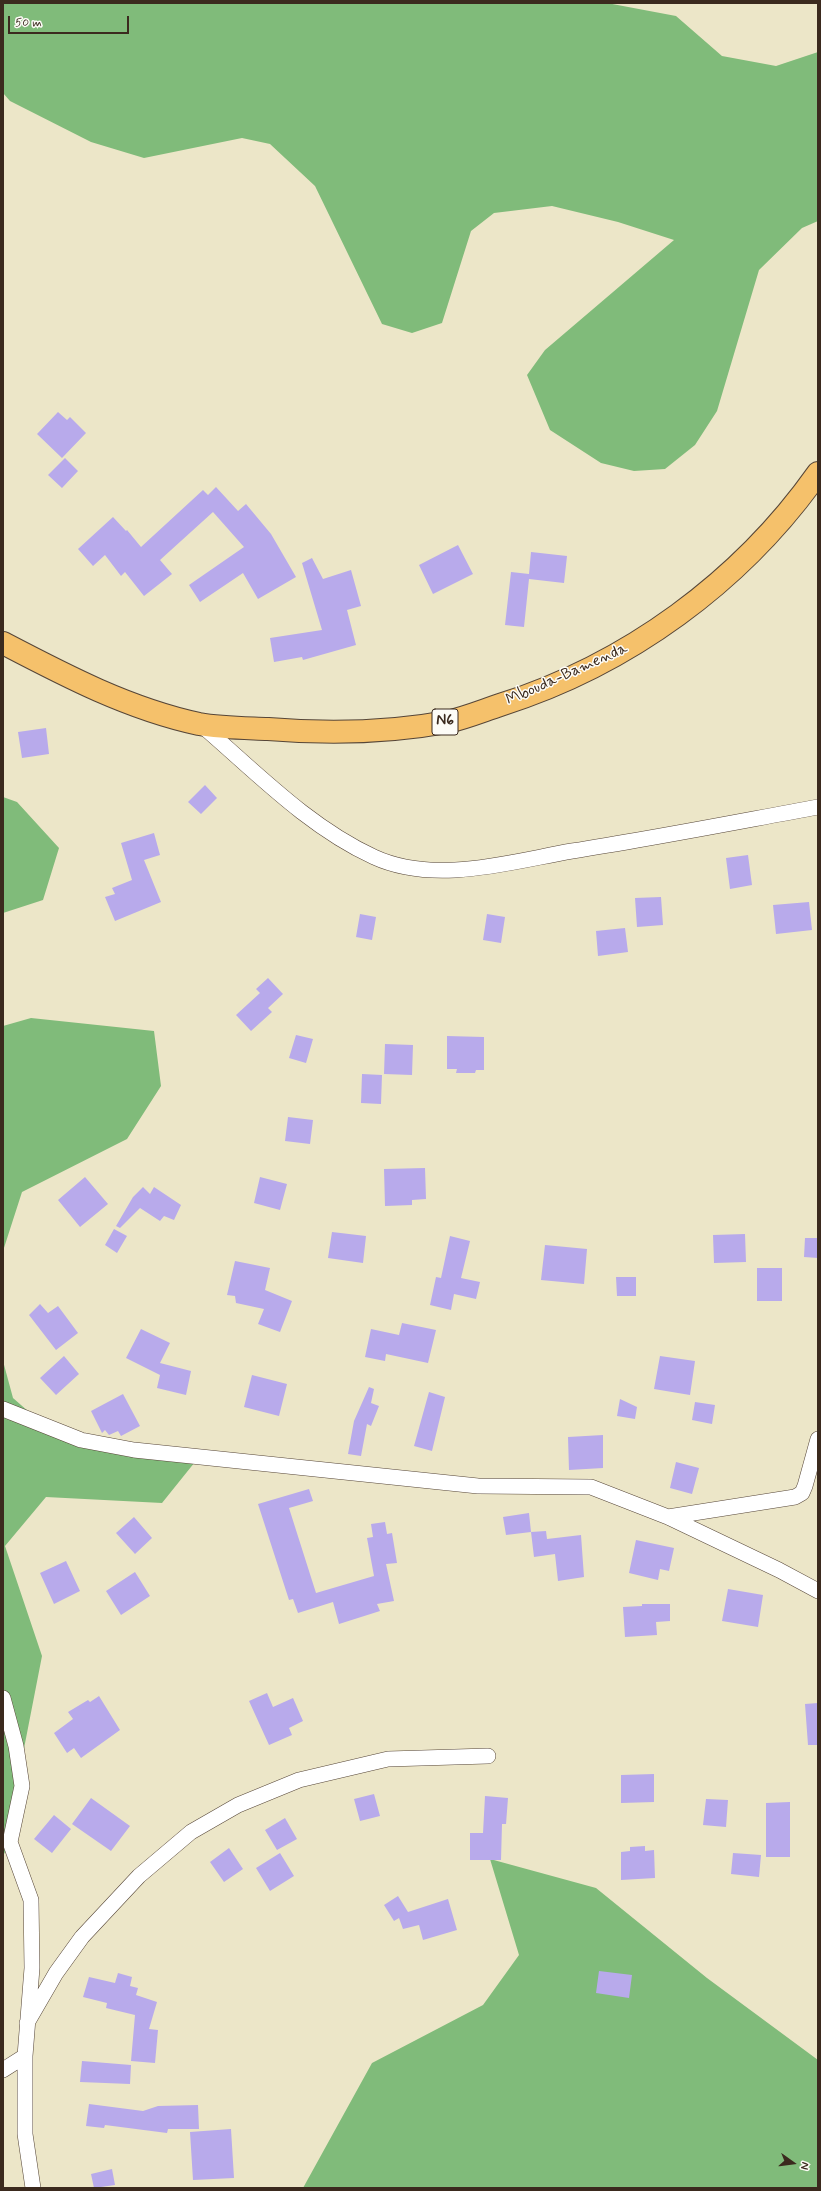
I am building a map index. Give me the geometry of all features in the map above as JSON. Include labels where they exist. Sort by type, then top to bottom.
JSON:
[{"type":"highway","name":"Mbouda-Bamenda","points":[[3,643],[71,678],[132,705],[200,724],[310,733],[384,731],[450,721],[528,696],[618,655],[691,606],[749,556],[795,505],[818,473]]},
{"type":"street","points":[[200,724],[314,822],[374,857],[414,869],[462,870],[659,838],[818,807]]},
{"type":"street","points":[[3,1409],[81,1440],[134,1450],[478,1486],[591,1488],[668,1517],[779,1570],[818,1591]]},
{"type":"street","points":[[668,1517],[795,1497],[802,1493],[805,1486],[818,1439]]},
{"type":"street","points":[[3,1698],[16,1746],[22,1786],[10,1842],[31,1900],[32,1968],[25,2056],[25,2134],[33,2188]]},
{"type":"street","points":[[27,2023],[56,1973],[82,1937],[139,1876],[191,1832],[238,1805],[299,1780],[388,1758],[488,1756]]},
{"type":"street","points":[[3,2070],[25,2056]]},
{"type":"green space","points":[[3,3],[607,3],[676,16],[722,56],[776,66],[818,52],[818,221],[802,228],[759,270],[717,411],[695,445],[665,469],[634,471],[601,463],[550,430],[527,375],[545,350],[674,240],[618,222],[552,206],[494,213],[471,231],[442,323],[412,333],[382,324],[315,186],[270,144],[242,138],[144,158],[91,142],[10,101],[3,93]]},
{"type":"green space","points":[[3,797],[17,802],[59,848],[43,900],[3,913]]},
{"type":"green space","points":[[31,1018],[154,1031],[161,1086],[127,1139],[22,1192],[3,1251],[3,1026]]},
{"type":"green space","points":[[3,1361],[13,1398],[45,1426],[199,1457],[162,1503],[46,1497],[5,1546],[42,1656],[20,1769],[10,1842],[3,1856]]},
{"type":"green space","points":[[490,1859],[596,1888],[707,1978],[818,2060],[818,2188],[303,2188],[372,2063],[483,2005],[519,1955]]},
{"type":"building","points":[[58,412],[67,420],[70,417],[86,433],[62,458],[37,434]]},
{"type":"building","points":[[65,458],[78,471],[62,488],[48,475]]},
{"type":"building","points":[[216,487],[238,511],[246,504],[271,534],[296,577],[258,599],[243,573],[200,602],[189,585],[244,547],[213,512],[160,560],[172,574],[144,596],[125,572],[121,576],[105,555],[93,566],[78,549],[113,517],[126,531],[127,530],[141,547],[203,490],[208,495]]},
{"type":"building","points":[[458,545],[473,574],[433,594],[419,565]]},
{"type":"building","points":[[531,552],[567,556],[564,583],[529,579],[524,627],[505,625],[511,572],[529,574]]},
{"type":"building","points":[[312,558],[323,579],[351,570],[361,606],[347,610],[356,645],[303,660],[302,657],[274,662],[270,638],[322,630],[302,563]]},
{"type":"building","points":[[46,728],[49,754],[22,758],[18,732]]},
{"type":"building","points":[[205,785],[217,798],[201,814],[188,802]]},
{"type":"building","points":[[154,833],[160,855],[144,860],[161,902],[115,921],[105,897],[115,894],[112,888],[132,880],[121,843]]},
{"type":"building","points":[[748,855],[752,885],[730,889],[726,858]]},
{"type":"building","points":[[661,897],[663,925],[637,927],[635,898]]},
{"type":"building","points":[[809,902],[812,930],[776,934],[773,905]]},
{"type":"building","points":[[360,914],[376,917],[372,940],[356,937]]},
{"type":"building","points":[[487,914],[505,917],[501,943],[483,940]]},
{"type":"building","points":[[625,928],[628,952],[598,956],[596,931]]},
{"type":"building","points":[[268,978],[283,994],[268,1008],[272,1012],[251,1031],[236,1015],[260,993],[256,989]]},
{"type":"building","points":[[296,1035],[313,1039],[306,1063],[289,1058]]},
{"type":"building","points":[[447,1036],[484,1037],[484,1070],[476,1070],[475,1073],[456,1073],[457,1069],[447,1069]]},
{"type":"building","points":[[385,1044],[413,1045],[412,1075],[384,1074]]},
{"type":"building","points":[[362,1074],[382,1075],[381,1104],[361,1103]]},
{"type":"building","points":[[288,1117],[313,1120],[310,1144],[285,1141]]},
{"type":"building","points":[[425,1168],[426,1199],[412,1200],[412,1205],[385,1206],[384,1169]]},
{"type":"building","points":[[85,1177],[108,1204],[80,1227],[58,1200]]},
{"type":"building","points":[[260,1177],[287,1184],[280,1210],[254,1203]]},
{"type":"building","points":[[143,1187],[150,1194],[154,1187],[181,1205],[174,1220],[164,1216],[160,1221],[140,1208],[120,1228],[116,1226],[133,1197]]},
{"type":"building","points":[[114,1229],[127,1236],[117,1253],[105,1245]]},
{"type":"building","points":[[332,1232],[366,1236],[363,1263],[328,1258]]},
{"type":"building","points":[[745,1234],[746,1262],[714,1263],[713,1235]]},
{"type":"building","points":[[450,1236],[470,1241],[461,1278],[480,1282],[476,1299],[454,1294],[451,1310],[430,1305],[436,1277],[441,1278]]},
{"type":"building","points":[[805,1238],[818,1238],[818,1258],[804,1257]]},
{"type":"building","points":[[545,1245],[587,1249],[584,1284],[541,1280]]},
{"type":"building","points":[[235,1261],[270,1268],[265,1290],[292,1301],[280,1332],[258,1324],[264,1309],[236,1303],[235,1296],[227,1295]]},
{"type":"building","points":[[757,1268],[782,1268],[782,1301],[757,1301]]},
{"type":"building","points":[[616,1277],[636,1277],[636,1296],[617,1296]]},
{"type":"building","points":[[40,1304],[48,1313],[58,1306],[78,1333],[56,1350],[29,1315]]},
{"type":"building","points":[[402,1323],[436,1330],[428,1363],[386,1354],[385,1361],[365,1357],[371,1329],[399,1335]]},
{"type":"building","points":[[141,1329],[170,1343],[160,1363],[191,1371],[186,1395],[157,1388],[160,1375],[126,1358]]},
{"type":"building","points":[[64,1356],[79,1374],[56,1395],[40,1378]]},
{"type":"building","points":[[660,1356],[695,1361],[690,1395],[654,1389]]},
{"type":"building","points":[[252,1375],[287,1384],[279,1416],[244,1407]]},
{"type":"building","points":[[369,1387],[374,1389],[371,1403],[379,1406],[371,1426],[367,1424],[361,1456],[348,1454],[354,1421]]},
{"type":"building","points":[[429,1392],[445,1397],[432,1451],[414,1446]]},
{"type":"building","points":[[123,1394],[140,1426],[121,1436],[118,1431],[109,1435],[105,1430],[102,1433],[91,1411]]},
{"type":"building","points":[[620,1399],[637,1407],[635,1419],[617,1416]]},
{"type":"building","points":[[695,1402],[715,1405],[712,1424],[692,1420]]},
{"type":"building","points":[[603,1435],[603,1468],[569,1470],[568,1437]]},
{"type":"building","points":[[676,1462],[699,1468],[692,1494],[670,1488]]},
{"type":"building","points":[[309,1489],[313,1501],[289,1508],[316,1593],[374,1576],[367,1538],[373,1537],[371,1524],[385,1522],[387,1534],[392,1533],[397,1563],[386,1564],[394,1601],[377,1604],[380,1611],[339,1624],[333,1602],[298,1613],[293,1599],[289,1600],[258,1504]]},
{"type":"building","points":[[529,1513],[531,1532],[506,1535],[503,1517]]},
{"type":"building","points":[[134,1517],[152,1538],[135,1554],[116,1533]]},
{"type":"building","points":[[546,1531],[547,1539],[581,1535],[584,1577],[558,1581],[555,1554],[534,1557],[531,1532]]},
{"type":"building","points":[[636,1540],[674,1548],[669,1571],[660,1569],[658,1580],[629,1573]]},
{"type":"building","points":[[66,1561],[80,1591],[54,1604],[40,1573]]},
{"type":"building","points":[[135,1572],[150,1596],[121,1615],[106,1591]]},
{"type":"building","points":[[728,1589],[763,1595],[758,1627],[722,1621]]},
{"type":"building","points":[[642,1604],[670,1604],[670,1621],[656,1622],[657,1635],[625,1637],[623,1607],[642,1606]]},
{"type":"building","points":[[267,1693],[273,1707],[293,1698],[303,1721],[289,1728],[292,1735],[269,1745],[249,1701]]},
{"type":"building","points":[[99,1696],[120,1730],[81,1758],[74,1748],[67,1753],[54,1733],[73,1719],[68,1712],[88,1700],[90,1702]]},
{"type":"building","points":[[818,1703],[818,1745],[808,1745],[805,1704]]},
{"type":"building","points":[[654,1774],[654,1802],[621,1803],[621,1775]]},
{"type":"building","points":[[374,1794],[380,1816],[360,1821],[354,1799]]},
{"type":"building","points":[[485,1796],[508,1798],[506,1824],[502,1824],[501,1860],[470,1860],[470,1833],[483,1833]]},
{"type":"building","points":[[91,1798],[130,1826],[111,1851],[72,1824]]},
{"type":"building","points":[[706,1799],[728,1800],[726,1827],[703,1825]]},
{"type":"building","points":[[790,1802],[790,1857],[766,1857],[766,1803]]},
{"type":"building","points":[[54,1815],[71,1829],[52,1853],[34,1839]]},
{"type":"building","points":[[285,1818],[297,1839],[277,1850],[265,1830]]},
{"type":"building","points":[[645,1846],[645,1851],[654,1850],[655,1878],[621,1880],[621,1852],[630,1851],[630,1847]]},
{"type":"building","points":[[229,1848],[243,1869],[224,1882],[210,1862]]},
{"type":"building","points":[[280,1853],[294,1876],[270,1891],[256,1868]]},
{"type":"building","points":[[733,1853],[761,1855],[759,1877],[731,1874]]},
{"type":"building","points":[[398,1896],[408,1912],[448,1899],[457,1930],[423,1940],[419,1925],[403,1929],[399,1918],[394,1921],[384,1905]]},
{"type":"building","points":[[599,1971],[632,1975],[629,1998],[596,1993]]},
{"type":"building","points":[[118,1973],[132,1977],[130,1986],[138,1988],[136,1995],[157,2002],[149,2029],[158,2030],[155,2063],[131,2061],[135,2015],[106,2008],[107,2003],[83,1997],[89,1977],[115,1983]]},
{"type":"building","points":[[82,2061],[131,2065],[130,2084],[80,2082]]},
{"type":"building","points":[[89,2104],[143,2111],[158,2106],[198,2105],[199,2129],[168,2129],[167,2133],[105,2125],[104,2128],[86,2126]]},
{"type":"building","points":[[231,2129],[234,2178],[193,2180],[190,2132]]},
{"type":"building","points":[[112,2169],[115,2185],[94,2188],[91,2174]]}]
